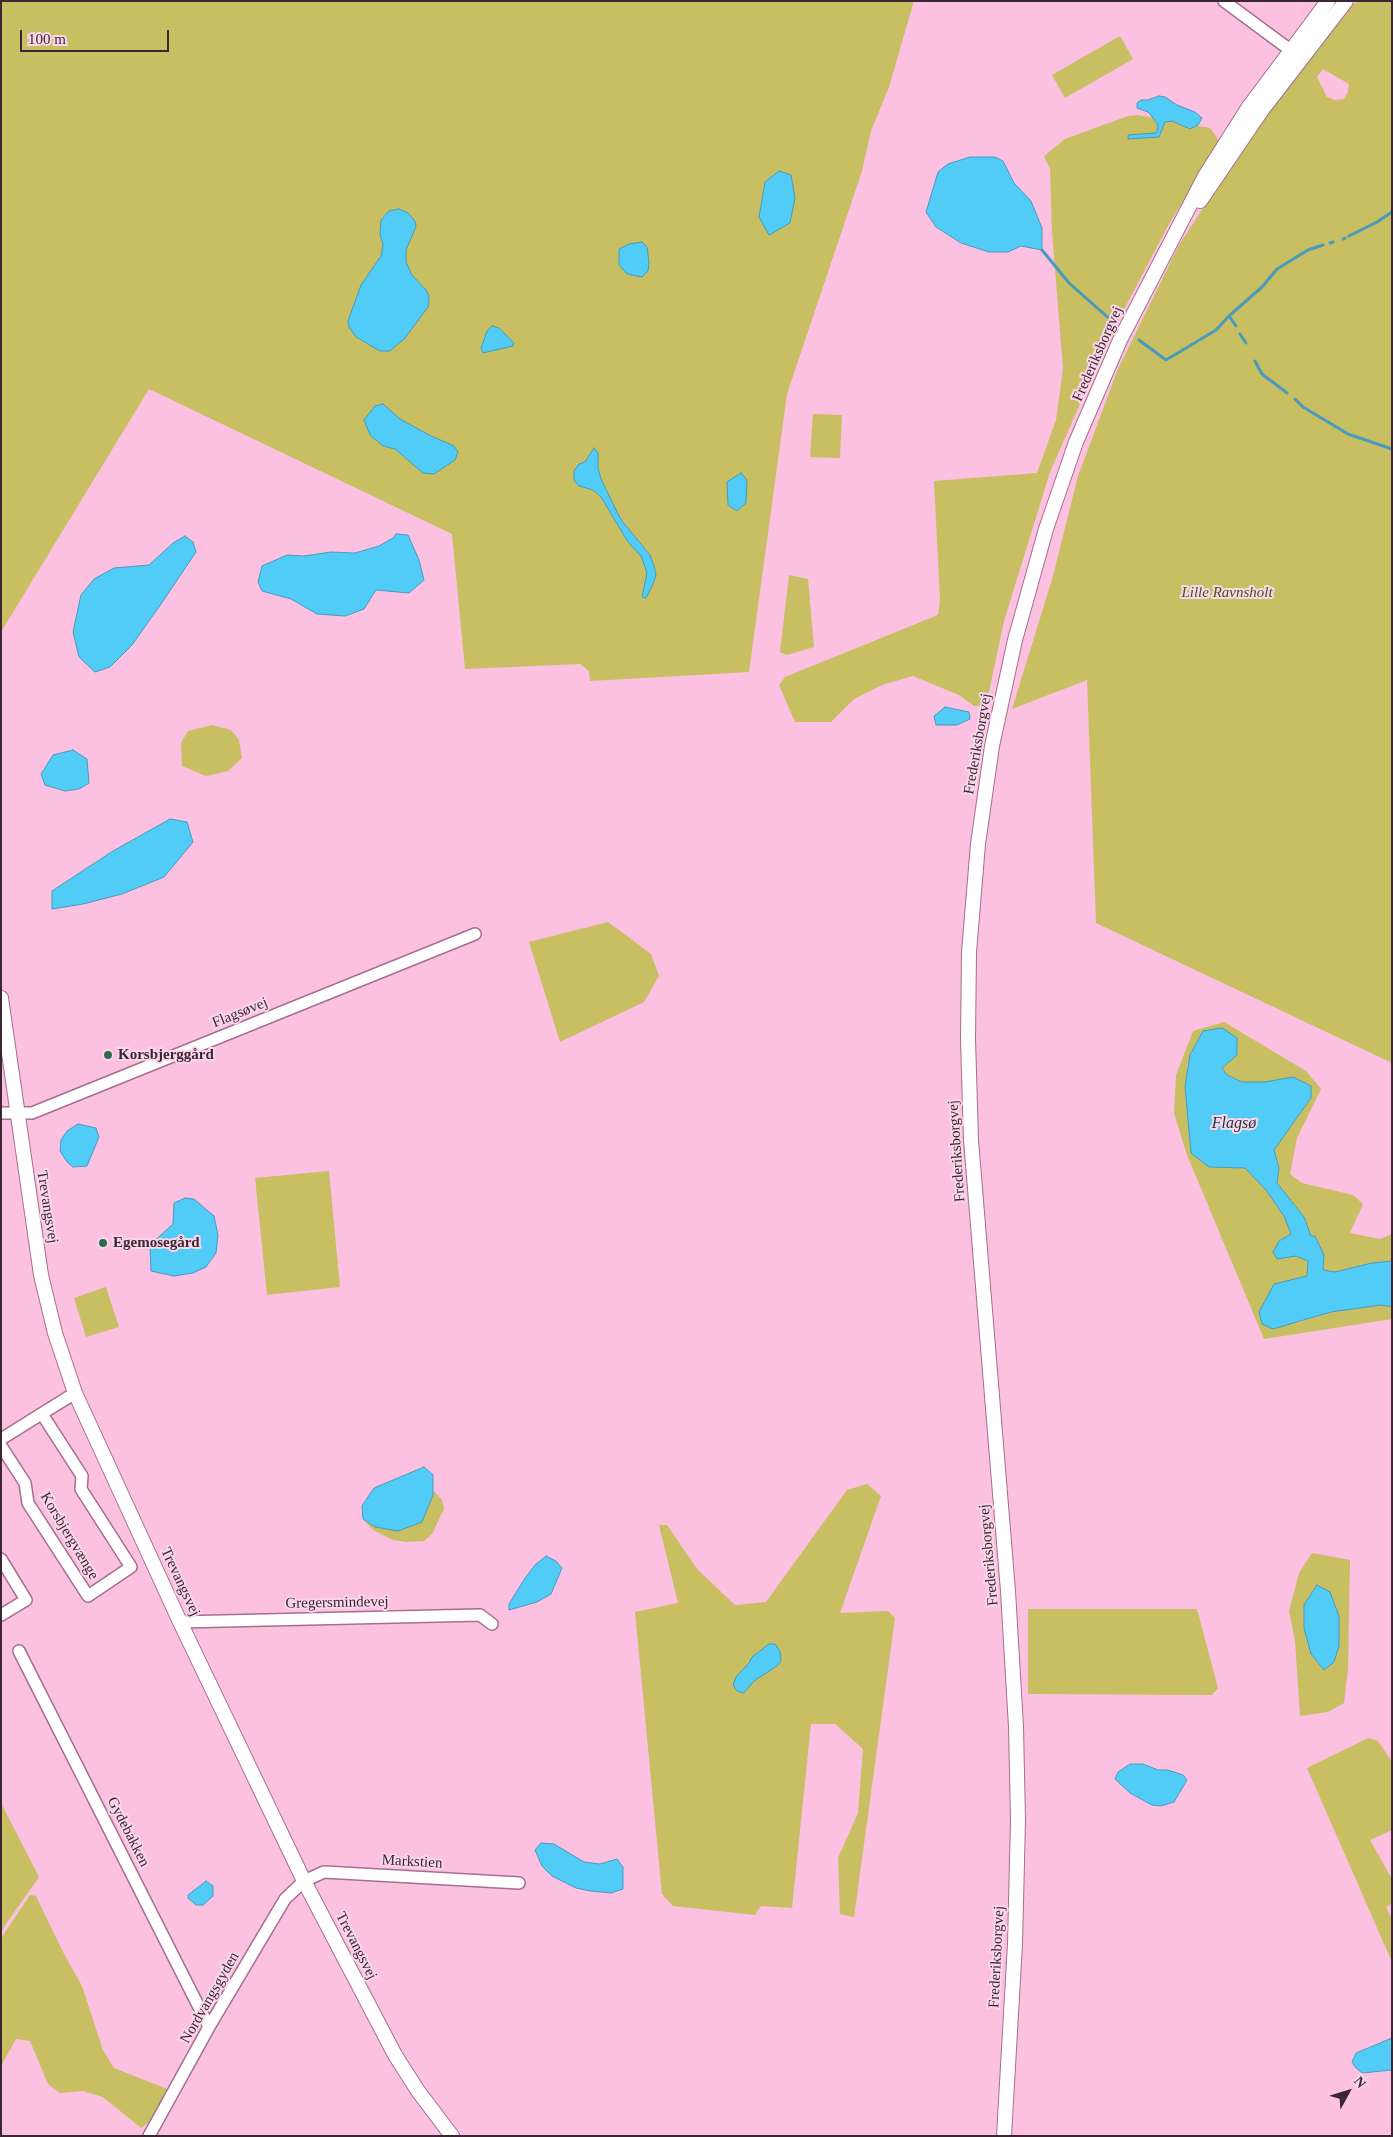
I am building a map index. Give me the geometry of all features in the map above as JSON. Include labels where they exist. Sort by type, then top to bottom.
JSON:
[{"type":"street","points":[[1224,1],[1296,54]]},
{"type":"street","points":[[1296,54],[1328,1]]},
{"type":"street","points":[[1296,54],[1346,1]]},
{"type":"street","name":"Frederiksborgvej","points":[[1004,2136],[1015,1944],[1018,1792],[1008,1591],[971,1140],[968,1039],[969,962],[978,844],[992,746],[1013,650],[1046,529],[1084,425],[1120,340],[1162,258],[1262,110],[1296,54]]},
{"type":"street","name":"Flagsøvej","points":[[1,1113],[32,1113],[475,934]]},
{"type":"street","name":"Trevangsvej","points":[[1,998],[41,1275],[55,1333],[75,1393],[180,1622],[304,1881],[395,2055],[418,2091],[452,2136]]},
{"type":"street","points":[[1,1439],[75,1393]]},
{"type":"street","name":"Korsbjergvænge","points":[[1,1446],[25,1483],[28,1503],[88,1596],[131,1567],[81,1489],[82,1476],[42,1414]]},
{"type":"street","points":[[1,1559],[26,1600],[1,1615]]},
{"type":"street","name":"Gregersmindevej","points":[[180,1622],[480,1615],[492,1624]]},
{"type":"street","name":"Gydebakken","points":[[19,1651],[209,2027]]},
{"type":"street","name":"Markstien","points":[[304,1881],[324,1872],[518,1883]]},
{"type":"street","name":"Nordvangsgyden","points":[[149,2136],[209,2027],[285,1899],[304,1881]]},
{"type":"street","name":"Frederiksborgvej","points":[[998,2136],[1007,2072]]},
{"type":"green space","points":[[1,1],[914,1],[889,87],[871,131],[862,171],[787,394],[749,672],[590,681],[589,671],[580,664],[465,669],[452,534],[149,389],[1,632]]},
{"type":"green space","name":"Lille Ravnsholt","points":[[1357,1],[1392,1],[1392,1063],[1096,923],[1087,680],[1012,709],[1053,576],[1078,476],[1118,369],[1179,245],[1239,152],[1326,36]],"holes":[[[1323,69],[1349,84],[1348,92],[1344,99],[1335,100],[1327,97],[1317,77]]]},
{"type":"green space","points":[[1120,36],[1133,59],[1065,98],[1052,75]]},
{"type":"green space","points":[[1138,115],[1210,128],[1220,142],[1170,222],[1109,338],[1050,472],[1004,621],[986,706],[974,706],[959,695],[913,676],[882,685],[854,699],[831,722],[795,722],[779,685],[785,677],[938,615],[940,600],[934,481],[1037,473],[1056,420],[1063,369],[1052,232],[1050,169],[1044,156],[1065,139],[1128,116]]},
{"type":"green space","points":[[813,414],[842,415],[840,458],[810,457]]},
{"type":"green space","points":[[789,575],[808,579],[814,647],[787,655],[780,652]]},
{"type":"green space","points":[[212,725],[231,730],[239,740],[242,758],[228,771],[206,776],[182,766],[181,743],[188,731]]},
{"type":"green space","points":[[608,922],[651,954],[659,976],[644,1002],[560,1042],[529,942]]},
{"type":"green space","points":[[1224,1022],[1306,1071],[1321,1089],[1297,1138],[1290,1174],[1302,1183],[1353,1195],[1363,1204],[1350,1233],[1380,1239],[1392,1234],[1392,1261],[1372,1263],[1335,1272],[1323,1270],[1324,1255],[1311,1236],[1304,1217],[1277,1183],[1279,1168],[1274,1150],[1311,1098],[1293,1077],[1265,1082],[1242,1082],[1227,1075],[1221,1068],[1203,1031],[1190,1055],[1187,1068],[1209,1167],[1245,1168],[1266,1190],[1284,1216],[1291,1234],[1279,1241],[1296,1256],[1308,1261],[1307,1276],[1295,1279],[1297,1323],[1331,1312],[1381,1305],[1392,1307],[1392,1319],[1264,1339],[1187,1155],[1174,1113],[1176,1075],[1193,1031]]},
{"type":"green space","points":[[329,1171],[340,1287],[267,1295],[255,1178]]},
{"type":"green space","points":[[106,1287],[119,1327],[86,1337],[74,1298]]},
{"type":"green space","points":[[867,1484],[881,1496],[840,1613],[888,1611],[895,1618],[854,1917],[840,1914],[838,1858],[858,1813],[863,1749],[835,1724],[811,1724],[792,1908],[761,1906],[755,1915],[673,1906],[662,1894],[635,1612],[678,1603],[659,1525],[667,1525],[698,1570],[735,1605],[766,1602],[847,1490]]},
{"type":"green space","points":[[433,1490],[442,1500],[444,1509],[432,1534],[424,1541],[407,1542],[393,1540],[373,1530],[363,1519],[375,1527],[433,1495]]},
{"type":"green space","points":[[1312,1553],[1350,1560],[1348,1669],[1344,1703],[1328,1712],[1300,1716],[1295,1641],[1289,1611],[1299,1573]]},
{"type":"green space","points":[[1028,1609],[1197,1609],[1218,1688],[1212,1695],[1028,1694]]},
{"type":"green space","points":[[1368,1738],[1378,1741],[1392,1762],[1392,1830],[1370,1840],[1392,1879],[1392,1903],[1386,1907],[1392,1919],[1392,1962],[1307,1768]]},
{"type":"green space","points":[[1,1803],[39,1877],[1,1931]]},
{"type":"green space","points":[[30,1895],[36,1896],[82,1986],[103,2050],[114,2068],[167,2089],[149,2122],[141,2128],[103,2097],[83,2091],[60,2093],[48,2084],[30,2041],[16,2039],[1,2066],[1,1938]]},
{"type":"water","points":[[1159,96],[1165,97],[1177,105],[1195,112],[1202,118],[1198,125],[1190,129],[1172,121],[1165,122],[1159,137],[1128,139],[1128,135],[1156,133],[1157,123],[1148,112],[1137,108],[1137,103],[1141,100],[1148,100]]},
{"type":"water","points":[[970,157],[995,157],[1003,161],[1014,183],[1031,201],[1042,228],[1042,250],[1021,246],[1008,252],[989,252],[961,243],[936,227],[926,212],[938,172],[948,164]]},
{"type":"water","points":[[779,171],[791,175],[795,198],[790,223],[769,235],[759,217],[765,182]]},
{"type":"water","points":[[399,209],[408,213],[415,221],[416,227],[406,250],[406,262],[412,275],[426,290],[429,301],[428,307],[405,338],[390,351],[380,351],[356,337],[349,327],[348,321],[361,285],[381,256],[383,244],[380,235],[381,220],[389,211]]},
{"type":"water","points":[[642,242],[647,247],[648,271],[642,277],[627,274],[619,265],[619,249],[629,244]]},
{"type":"water","points":[[492,326],[499,328],[514,343],[513,346],[483,353],[481,348],[487,331]]},
{"type":"water","points":[[383,404],[400,419],[454,446],[458,452],[455,460],[434,474],[423,473],[395,449],[383,446],[370,435],[364,420],[375,406]]},
{"type":"water","points":[[594,448],[598,453],[598,468],[601,479],[617,512],[622,521],[650,555],[654,566],[656,574],[654,582],[646,598],[642,597],[647,573],[641,556],[628,542],[601,497],[593,490],[579,486],[574,480],[574,471],[579,464],[585,462]]},
{"type":"water","points":[[741,473],[747,480],[746,503],[737,511],[728,505],[727,482]]},
{"type":"water","points":[[396,534],[408,535],[419,560],[424,580],[409,593],[376,590],[364,609],[345,616],[317,614],[291,599],[262,591],[258,582],[262,566],[287,555],[304,556],[331,552],[355,553],[379,546],[393,538]]},
{"type":"water","points":[[185,536],[193,542],[196,552],[132,645],[110,667],[95,672],[79,657],[73,632],[81,595],[94,579],[114,568],[149,565],[173,543]]},
{"type":"water","points":[[945,707],[969,712],[970,719],[957,725],[936,725],[934,716]]},
{"type":"water","points":[[73,750],[87,759],[89,783],[79,789],[65,791],[45,785],[41,774],[53,755]]},
{"type":"water","points":[[170,819],[187,822],[193,842],[164,877],[122,894],[83,904],[52,909],[52,891],[113,851]]},
{"type":"water","name":"Flagsø","points":[[1222,1028],[1237,1038],[1237,1055],[1222,1068],[1227,1075],[1242,1082],[1265,1082],[1293,1077],[1311,1086],[1311,1098],[1274,1150],[1279,1168],[1277,1183],[1304,1217],[1311,1236],[1315,1236],[1324,1255],[1323,1270],[1335,1272],[1372,1263],[1392,1261],[1392,1307],[1381,1305],[1331,1312],[1273,1329],[1262,1324],[1259,1312],[1274,1284],[1307,1276],[1308,1261],[1296,1256],[1277,1259],[1273,1252],[1279,1241],[1291,1234],[1284,1216],[1266,1190],[1245,1168],[1209,1167],[1191,1153],[1185,1086],[1190,1055],[1203,1031]]},
{"type":"water","points":[[78,1124],[96,1128],[99,1137],[87,1166],[73,1167],[67,1162],[60,1151],[61,1140],[67,1131]]},
{"type":"water","points":[[185,1198],[194,1199],[214,1216],[218,1235],[216,1253],[206,1267],[193,1273],[174,1276],[151,1271],[150,1245],[173,1224],[174,1203]]},
{"type":"water","points":[[424,1467],[433,1475],[433,1495],[422,1522],[398,1531],[375,1527],[363,1519],[362,1506],[374,1488]]},
{"type":"water","points":[[546,1556],[556,1561],[562,1568],[551,1594],[537,1602],[509,1610],[509,1604],[525,1578],[535,1565]]},
{"type":"water","points":[[1317,1585],[1330,1592],[1339,1616],[1339,1646],[1334,1662],[1324,1670],[1311,1654],[1304,1628],[1304,1605]]},
{"type":"water","points":[[769,1644],[775,1644],[780,1651],[781,1661],[777,1666],[754,1681],[744,1693],[737,1691],[733,1685],[736,1677],[752,1657]]},
{"type":"water","points":[[1130,1764],[1143,1764],[1158,1770],[1168,1770],[1183,1775],[1187,1780],[1174,1802],[1161,1806],[1152,1805],[1130,1793],[1115,1779],[1118,1772]]},
{"type":"water","points":[[541,1843],[554,1844],[584,1862],[600,1864],[617,1859],[623,1867],[623,1889],[611,1893],[591,1891],[576,1888],[552,1876],[542,1866],[535,1850]]},
{"type":"water","points":[[206,1881],[213,1886],[213,1896],[203,1905],[196,1905],[188,1898],[188,1895]]},
{"type":"water","points":[[1392,2038],[1392,2070],[1362,2073],[1355,2067],[1352,2062],[1356,2053]]},
{"type":"waterway","points":[[1349,236],[1392,212]]},
{"type":"waterway","points":[[1139,340],[1166,360],[1216,330],[1262,287],[1277,269],[1308,250],[1323,245]]},
{"type":"waterway","points":[[1042,250],[1069,283],[1112,321]]},
{"type":"waterway","points":[[1229,316],[1236,326]]},
{"type":"waterway","points":[[1240,334],[1246,343]]},
{"type":"waterway","points":[[1255,361],[1262,374],[1287,393]]},
{"type":"waterway","points":[[1295,399],[1303,407],[1348,434],[1392,449]]},
{"type":"place","name":"Korsbjerggård","points":[[108,1055]]},
{"type":"place","name":"Egemosegård","points":[[103,1243]]}]
